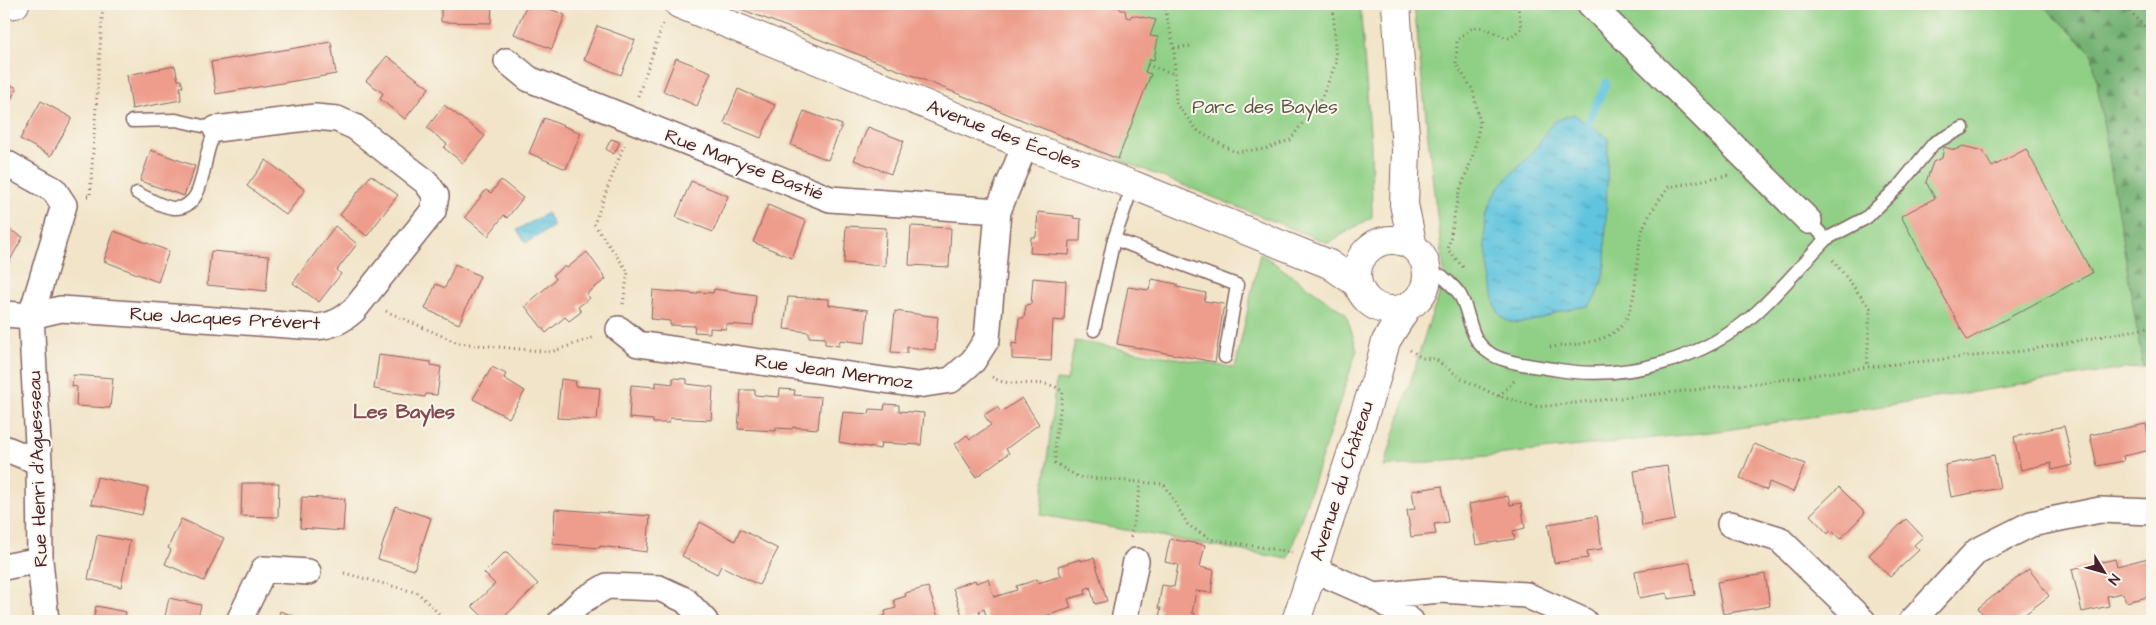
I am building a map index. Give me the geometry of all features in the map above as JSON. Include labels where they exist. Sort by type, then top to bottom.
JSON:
[{"type":"main road","points":[[4,5],[15,4]]},
{"type":"main road","points":[[1396,4],[1406,150],[1404,204],[1413,247]]},
{"type":"main road","name":"Avenue des Écoles","points":[[671,14],[1132,185],[1329,264],[1364,293]]},
{"type":"main road","points":[[1386,241],[1404,204]]},
{"type":"main road","points":[[1364,293],[1387,310],[1407,307],[1418,300],[1425,288],[1427,275],[1423,259],[1413,247],[1400,241],[1386,241],[1372,246],[1362,257],[1358,270],[1364,293],[1397,344]]},
{"type":"main road","points":[[1329,264],[1362,257]]},
{"type":"main road","name":"Avenue du Château","points":[[1296,621],[1376,379],[1397,344],[1407,307]]},
{"type":"street","points":[[1590,4],[1751,161],[1809,221]]},
{"type":"street","name":"Rue Maryse Bastié","points":[[507,61],[529,79],[830,200],[998,211]]},
{"type":"street","name":"Rue Jacques Prévert","points":[[4,314],[31,316],[61,309],[314,327],[328,326],[344,319],[354,310],[433,211],[436,196],[426,182],[355,127],[337,119],[316,117],[216,129]]},
{"type":"street","name":"Rue Jean Mermoz","points":[[619,329],[638,344],[918,386],[951,380],[973,361],[987,338],[998,211],[1025,146]]},
{"type":"street","points":[[4,162],[54,190]]},
{"type":"street","name":"Rue Henri d'Aguesseau","points":[[46,621],[40,560],[39,462],[31,316],[64,205],[54,190]]},
{"type":"street","points":[[4,448],[39,462]]},
{"type":"street","points":[[1912,621],[1977,551],[2031,524],[2100,510],[2152,512]]},
{"type":"street","points":[[1730,524],[1778,539],[1862,621]]},
{"type":"street","points":[[4,567],[40,560]]},
{"type":"street","points":[[1124,621],[1136,561]]},
{"type":"street","points":[[239,621],[264,569],[308,572]]},
{"type":"street","points":[[1313,569],[1374,596],[1411,621]]},
{"type":"street","points":[[561,621],[582,600],[608,586],[659,588],[685,600],[705,621]]},
{"type":"street","points":[[1374,596],[1440,590],[1526,595],[1584,621]]},
{"type":"lane","points":[[132,121],[176,120],[216,129],[198,189],[190,204],[181,208],[171,208],[137,193]]},
{"type":"lane","points":[[1427,275],[1442,276],[1460,294],[1476,340],[1492,355],[1529,365],[1578,374],[1634,370],[1675,360],[1715,342],[1758,312],[1823,241],[1866,218],[1899,186],[1934,143],[1963,128]]},
{"type":"lane","points":[[1094,330],[1114,239],[1132,185]]},
{"type":"lane","points":[[1809,221],[1823,241]]},
{"type":"lane","points":[[1114,239],[1237,285],[1225,357]]},
{"type":"path","points":[[54,190],[90,196],[103,4]]},
{"type":"path","points":[[1164,4],[1174,48],[1176,104],[1199,132],[1235,152],[1265,149],[1290,140],[1322,97],[1336,63],[1333,4]]},
{"type":"path","points":[[1466,272],[1448,250],[1458,196],[1472,159],[1480,123],[1473,90],[1456,64],[1457,41],[1473,28],[1486,28],[1500,37],[1510,38],[1522,28],[1518,8],[1512,4]]},
{"type":"path","points":[[2123,4],[2152,34]]},
{"type":"path","points":[[382,310],[458,343],[551,352],[619,329],[628,272],[594,224],[633,122],[639,89],[671,14]]},
{"type":"path","points":[[1174,48],[1192,46]]},
{"type":"path","points":[[1147,65],[1175,74]]},
{"type":"path","points":[[1544,348],[1587,343],[1614,333],[1628,318],[1643,227],[1669,188],[1740,172],[1751,161]]},
{"type":"path","points":[[1823,241],[1870,308],[1867,367]]},
{"type":"path","points":[[1397,344],[1422,358],[1435,359],[1462,379],[1498,396],[1538,407],[1766,382],[1867,367],[2023,351],[2152,327]]},
{"type":"path","points":[[988,374],[1000,382],[1056,386],[1063,392],[1055,441],[1055,463],[1078,477],[1164,484],[1188,525],[1210,539],[1272,549]]},
{"type":"path","points":[[1133,527],[1141,483]]},
{"type":"path","points":[[344,573],[418,593],[446,621]]},
{"type":"green space","name":"Parc des Bayles","points":[[1117,4],[1360,4],[1371,144],[1372,217],[1328,243],[1090,148],[1112,132],[1126,17],[1125,11],[1121,10]]},
{"type":"green space","points":[[1414,4],[2042,4],[2092,53],[2143,366],[1719,431],[1384,467],[1428,325],[1445,279]]},
{"type":"green space","points":[[2042,4],[2152,4],[2152,366],[2143,366],[2092,53]]},
{"type":"green space","points":[[1260,253],[1346,314],[1357,350],[1288,559],[1041,515],[1056,380],[1067,381],[1075,341],[1235,368]]},
{"type":"water","points":[[1573,114],[1608,138],[1605,263],[1600,286],[1589,306],[1569,309],[1532,321],[1511,322],[1499,313],[1494,298],[1485,234],[1488,208],[1493,196],[1501,185],[1523,163],[1552,124],[1559,119]]},
{"type":"water","points":[[547,213],[554,226],[526,243],[517,230]]},
{"type":"building","points":[[441,4],[492,4],[491,23],[441,22]]},
{"type":"building","points":[[527,4],[538,4],[565,15],[552,49],[514,34]]},
{"type":"building","points":[[728,4],[1117,4],[1121,10],[1125,10],[1126,17],[1130,18],[1132,15],[1156,20],[1150,36],[1158,37],[1154,60],[1150,59],[1145,72],[1151,74],[1118,159],[919,78]]},
{"type":"building","points":[[597,26],[635,40],[621,75],[584,60]]},
{"type":"building","points":[[331,42],[336,74],[216,94],[211,62]]},
{"type":"building","points":[[387,56],[429,88],[405,119],[380,99],[383,93],[366,81]]},
{"type":"building","points":[[676,58],[711,72],[697,106],[663,91]]},
{"type":"building","points":[[175,66],[178,80],[181,80],[183,87],[180,87],[181,100],[132,109],[127,75]]},
{"type":"building","points":[[4,81],[17,88],[4,112]]},
{"type":"building","points":[[738,89],[775,105],[761,138],[724,123]]},
{"type":"building","points":[[41,101],[72,118],[51,156],[20,139]]},
{"type":"building","points":[[444,105],[485,136],[463,163],[444,148],[447,144],[427,128]]},
{"type":"building","points":[[804,111],[842,125],[828,160],[791,145]]},
{"type":"building","points":[[544,118],[581,133],[566,169],[529,153]]},
{"type":"building","points":[[868,127],[904,141],[891,174],[854,160]]},
{"type":"building","points":[[611,139],[620,142],[614,154],[606,149]]},
{"type":"building","points":[[1963,146],[1983,151],[1992,167],[2026,149],[2092,273],[1967,340],[1901,216],[1935,198],[1926,182],[1933,162],[1942,158],[1944,147],[1955,150]]},
{"type":"building","points":[[151,150],[195,166],[184,196],[140,181]]},
{"type":"building","points":[[266,160],[305,190],[286,215],[247,186]]},
{"type":"building","points":[[371,175],[398,195],[367,236],[340,215]]},
{"type":"building","points":[[501,180],[523,198],[507,218],[504,215],[488,236],[465,217],[486,190],[491,193]]},
{"type":"building","points":[[691,181],[728,196],[713,232],[676,217]]},
{"type":"building","points":[[768,205],[806,221],[792,258],[753,242]]},
{"type":"building","points":[[1038,212],[1074,216],[1073,218],[1081,219],[1080,241],[1070,241],[1069,255],[1030,253],[1031,237],[1036,237]]},
{"type":"building","points":[[335,226],[357,244],[337,270],[341,274],[319,302],[293,283]]},
{"type":"building","points":[[846,226],[886,228],[885,266],[844,263]]},
{"type":"building","points":[[911,226],[951,228],[949,267],[909,265]]},
{"type":"building","points":[[4,227],[23,237],[4,271]]},
{"type":"building","points":[[114,231],[169,251],[158,282],[104,261]]},
{"type":"building","points":[[211,251],[269,256],[266,291],[207,285]]},
{"type":"building","points":[[587,252],[606,279],[586,294],[590,298],[578,307],[581,312],[569,321],[565,317],[546,333],[525,306],[556,279],[553,275],[565,266],[567,268]]},
{"type":"building","points":[[455,264],[480,276],[459,324],[425,309],[436,284],[445,288]]},
{"type":"building","points":[[1033,278],[1066,281],[1064,321],[1053,320],[1051,361],[1012,359],[1012,343],[1017,344],[1019,318],[1024,318],[1026,305],[1031,304]]},
{"type":"building","points":[[1152,279],[1206,293],[1204,301],[1224,304],[1215,362],[1117,344],[1128,287],[1149,290]]},
{"type":"building","points":[[714,289],[756,295],[753,326],[726,324],[726,329],[710,328],[710,333],[694,332],[695,326],[670,325],[670,321],[651,319],[653,290],[697,294],[698,292],[713,293]]},
{"type":"building","points":[[788,297],[829,299],[829,305],[868,310],[865,343],[840,340],[839,346],[825,344],[825,338],[809,337],[809,332],[784,329]]},
{"type":"building","points":[[895,311],[938,317],[935,350],[907,347],[907,353],[891,352]]},
{"type":"building","points":[[379,355],[431,362],[431,365],[441,367],[437,395],[426,394],[425,397],[374,389]]},
{"type":"building","points":[[492,367],[506,374],[504,378],[525,391],[509,418],[473,399]]},
{"type":"building","points":[[73,375],[113,378],[110,408],[76,406],[77,387],[72,386]]},
{"type":"building","points":[[673,378],[687,379],[687,384],[713,387],[711,420],[670,418],[669,423],[653,423],[653,420],[629,418],[631,385],[656,387],[656,382],[673,384]]},
{"type":"building","points":[[561,379],[576,381],[575,386],[600,388],[597,420],[557,418]]},
{"type":"building","points":[[780,389],[795,390],[794,395],[821,397],[818,429],[793,427],[792,429],[776,428],[776,431],[738,429],[741,390],[755,390],[755,395],[779,397]]},
{"type":"building","points":[[1022,398],[1039,424],[1006,449],[1009,453],[976,477],[955,444],[967,435],[970,439],[991,425],[984,415],[997,407],[1001,412]]},
{"type":"building","points":[[885,404],[899,405],[899,411],[924,413],[921,445],[881,443],[880,449],[839,442],[843,412],[869,414],[870,409],[884,410]]},
{"type":"building","points":[[2146,424],[2151,450],[2123,456],[2124,461],[2097,466],[2090,435]]},
{"type":"building","points":[[2064,426],[2073,465],[2052,470],[2051,463],[2021,470],[2014,437]]},
{"type":"building","points":[[1754,444],[1805,464],[1793,492],[1769,482],[1767,490],[1740,478]]},
{"type":"building","points":[[1994,455],[2000,488],[1951,497],[1945,465]]},
{"type":"building","points":[[1667,466],[1675,520],[1642,526],[1634,471]]},
{"type":"building","points":[[97,477],[148,488],[142,515],[91,504]]},
{"type":"building","points":[[242,483],[279,483],[278,517],[241,516]]},
{"type":"building","points":[[1442,486],[1448,522],[1434,524],[1436,534],[1411,537],[1407,510],[1415,509],[1412,491]]},
{"type":"building","points":[[1839,487],[1865,513],[1840,539],[1831,530],[1828,534],[1810,515]]},
{"type":"building","points":[[1508,496],[1510,505],[1521,503],[1525,528],[1513,531],[1515,539],[1476,545],[1469,504]]},
{"type":"building","points":[[302,497],[345,499],[343,531],[300,528]]},
{"type":"building","points":[[395,506],[431,518],[414,570],[378,559]]},
{"type":"building","points":[[555,509],[650,516],[647,552],[600,546],[600,548],[553,544]]},
{"type":"building","points":[[1597,516],[1602,549],[1587,551],[1588,558],[1554,563],[1548,524]]},
{"type":"building","points":[[181,519],[224,538],[204,581],[165,564],[171,550],[168,548]]},
{"type":"building","points":[[1906,519],[1923,537],[1914,545],[1919,550],[1890,577],[1869,555]]},
{"type":"building","points":[[700,522],[735,541],[740,529],[778,549],[759,585],[721,566],[717,574],[682,556]]},
{"type":"building","points":[[97,535],[130,541],[121,587],[88,579]]},
{"type":"building","points":[[1170,539],[1205,545],[1200,567],[1214,570],[1211,593],[1196,591],[1192,613],[1195,613],[1194,621],[1158,621],[1161,608],[1158,608],[1162,585],[1174,587],[1178,565],[1165,562]]},
{"type":"building","points":[[506,551],[538,584],[500,621],[487,621],[472,606],[495,584],[484,573]]},
{"type":"building","points":[[2152,557],[2152,596],[2126,602],[2123,593],[2107,596],[2109,606],[2082,612],[2072,569],[2115,559],[2117,566]]},
{"type":"building","points":[[1094,558],[1107,601],[1095,604],[1090,587],[1085,589],[1086,594],[1068,599],[1071,608],[1030,621],[988,621],[984,609],[979,611],[980,616],[964,621],[953,588],[975,580],[976,583],[988,579],[994,597],[1017,590],[1016,586],[1037,579],[1038,583],[1061,576],[1058,566],[1081,559],[1081,561]]},
{"type":"building","points":[[1690,562],[1695,595],[1668,599],[1667,593],[1639,598],[1635,571]]},
{"type":"building","points":[[2029,569],[2049,596],[2016,621],[1989,621],[1978,608]]},
{"type":"building","points":[[1765,574],[1770,606],[1723,614],[1717,582]]},
{"type":"building","points":[[928,587],[939,620],[867,621],[886,615],[885,611],[896,608],[894,600],[906,596],[905,593]]},
{"type":"building","points":[[169,598],[201,605],[197,621],[164,621]]},
{"type":"building","points":[[96,606],[126,612],[124,621],[93,621]]},
{"type":"building","points":[[280,611],[307,621],[277,621]]},
{"type":"waterway","points":[[1588,123],[1606,83]]},
{"type":"district","name":"Les Bayles","points":[[404,412]]}]
